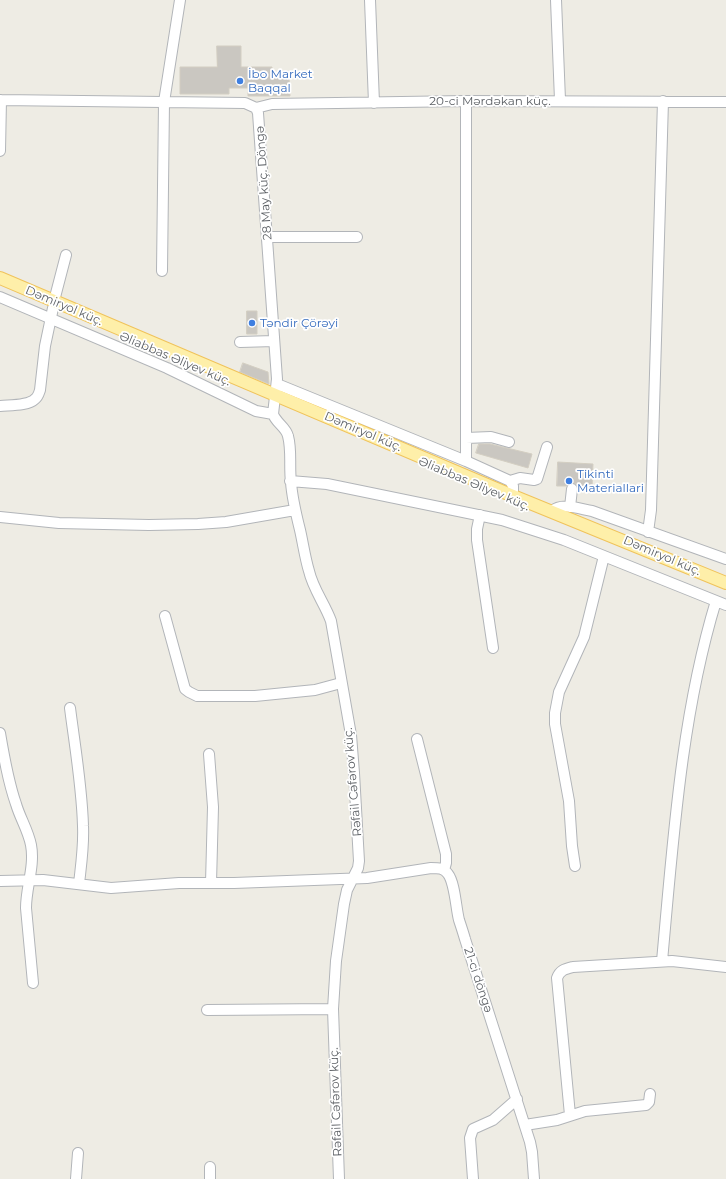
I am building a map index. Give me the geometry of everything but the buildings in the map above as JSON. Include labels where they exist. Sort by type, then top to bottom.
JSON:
[{"type":"main road","name":"Dəmiryol küç.","points":[[0,278],[52,309]]},
{"type":"main road","name":"Əliabbas Əliyev küç.","points":[[0,286],[52,309],[275,393],[726,590]]},
{"type":"main road","name":"Dəmiryol küç.","points":[[275,393],[513,496],[726,583]]},
{"type":"street","points":[[162,271],[164,102],[180,0]]},
{"type":"street","points":[[370,0],[374,103]]},
{"type":"street","points":[[556,0],[560,100]]},
{"type":"street","points":[[0,151],[1,100],[245,103],[256,108]]},
{"type":"street","name":"20-ci Mərdəkan küç.","points":[[256,108],[272,104],[466,101],[560,100],[726,102]]},
{"type":"street","points":[[466,101],[466,461]]},
{"type":"street","points":[[648,532],[651,502],[663,101]]},
{"type":"street","name":"28 May küç. Döngə","points":[[256,108],[260,117],[274,341],[275,393]]},
{"type":"street","points":[[267,237],[357,237]]},
{"type":"street","points":[[0,406],[29,402],[35,399],[38,395],[52,309],[66,255]]},
{"type":"street","points":[[0,297],[52,309],[83,331],[167,368],[256,411],[272,414],[275,393],[466,461],[510,481],[520,478],[537,479],[547,447]]},
{"type":"street","points":[[240,342],[274,341]]},
{"type":"street","name":"Rəfail Cəfərov küç.","points":[[272,414],[288,435],[290,481],[295,510],[309,572],[331,621],[351,735],[359,861],[358,868],[347,890],[344,904],[336,962],[333,1009],[339,1179]]},
{"type":"street","points":[[466,438],[490,437],[509,442]]},
{"type":"street","points":[[290,481],[327,484],[480,515],[535,530],[564,540],[721,603],[707,632],[692,700],[675,815],[662,961]]},
{"type":"street","points":[[510,481],[513,496]]},
{"type":"street","points":[[570,507],[572,489]]},
{"type":"street","points":[[552,511],[554,508],[570,507],[592,511],[726,559]]},
{"type":"street","points":[[0,516],[59,523],[149,525],[226,522],[295,510]]},
{"type":"street","points":[[480,515],[477,529],[477,540],[493,648]]},
{"type":"street","points":[[575,866],[569,801],[555,724],[555,713],[559,692],[584,637],[604,556]]},
{"type":"street","points":[[165,616],[185,689],[193,695],[255,696],[315,690],[341,683]]},
{"type":"street","points":[[70,708],[82,802],[83,851],[79,884]]},
{"type":"street","points":[[0,733],[9,782],[16,806],[27,831],[31,845],[32,856],[26,908],[32,983]]},
{"type":"street","points":[[0,881],[43,880],[111,888],[353,878],[381,876],[431,868],[439,868],[444,870],[446,854],[417,739]]},
{"type":"street","points":[[209,754],[213,807],[211,883]]},
{"type":"street","name":"21-ci döngə","points":[[444,870],[449,875],[452,882],[464,939],[525,1126],[532,1152],[534,1179]]},
{"type":"street","points":[[570,1115],[557,978],[559,973],[572,967],[662,961],[726,967]]},
{"type":"street","points":[[207,1010],[333,1009]]},
{"type":"street","points":[[525,1126],[557,1120],[585,1111],[646,1105],[649,1102],[650,1094]]},
{"type":"street","points":[[473,1179],[470,1138],[473,1129],[493,1120],[517,1099]]},
{"type":"street","points":[[76,1179],[78,1153]]},
{"type":"street","points":[[210,1167],[210,1179]]},
{"type":"place","name":"İbo Market Baqqal","points":[[240,81]]},
{"type":"place","name":"Təndir Çörəyi","points":[[252,323]]},
{"type":"place","name":"Tikinti Materiallari","points":[[569,481]]}]
